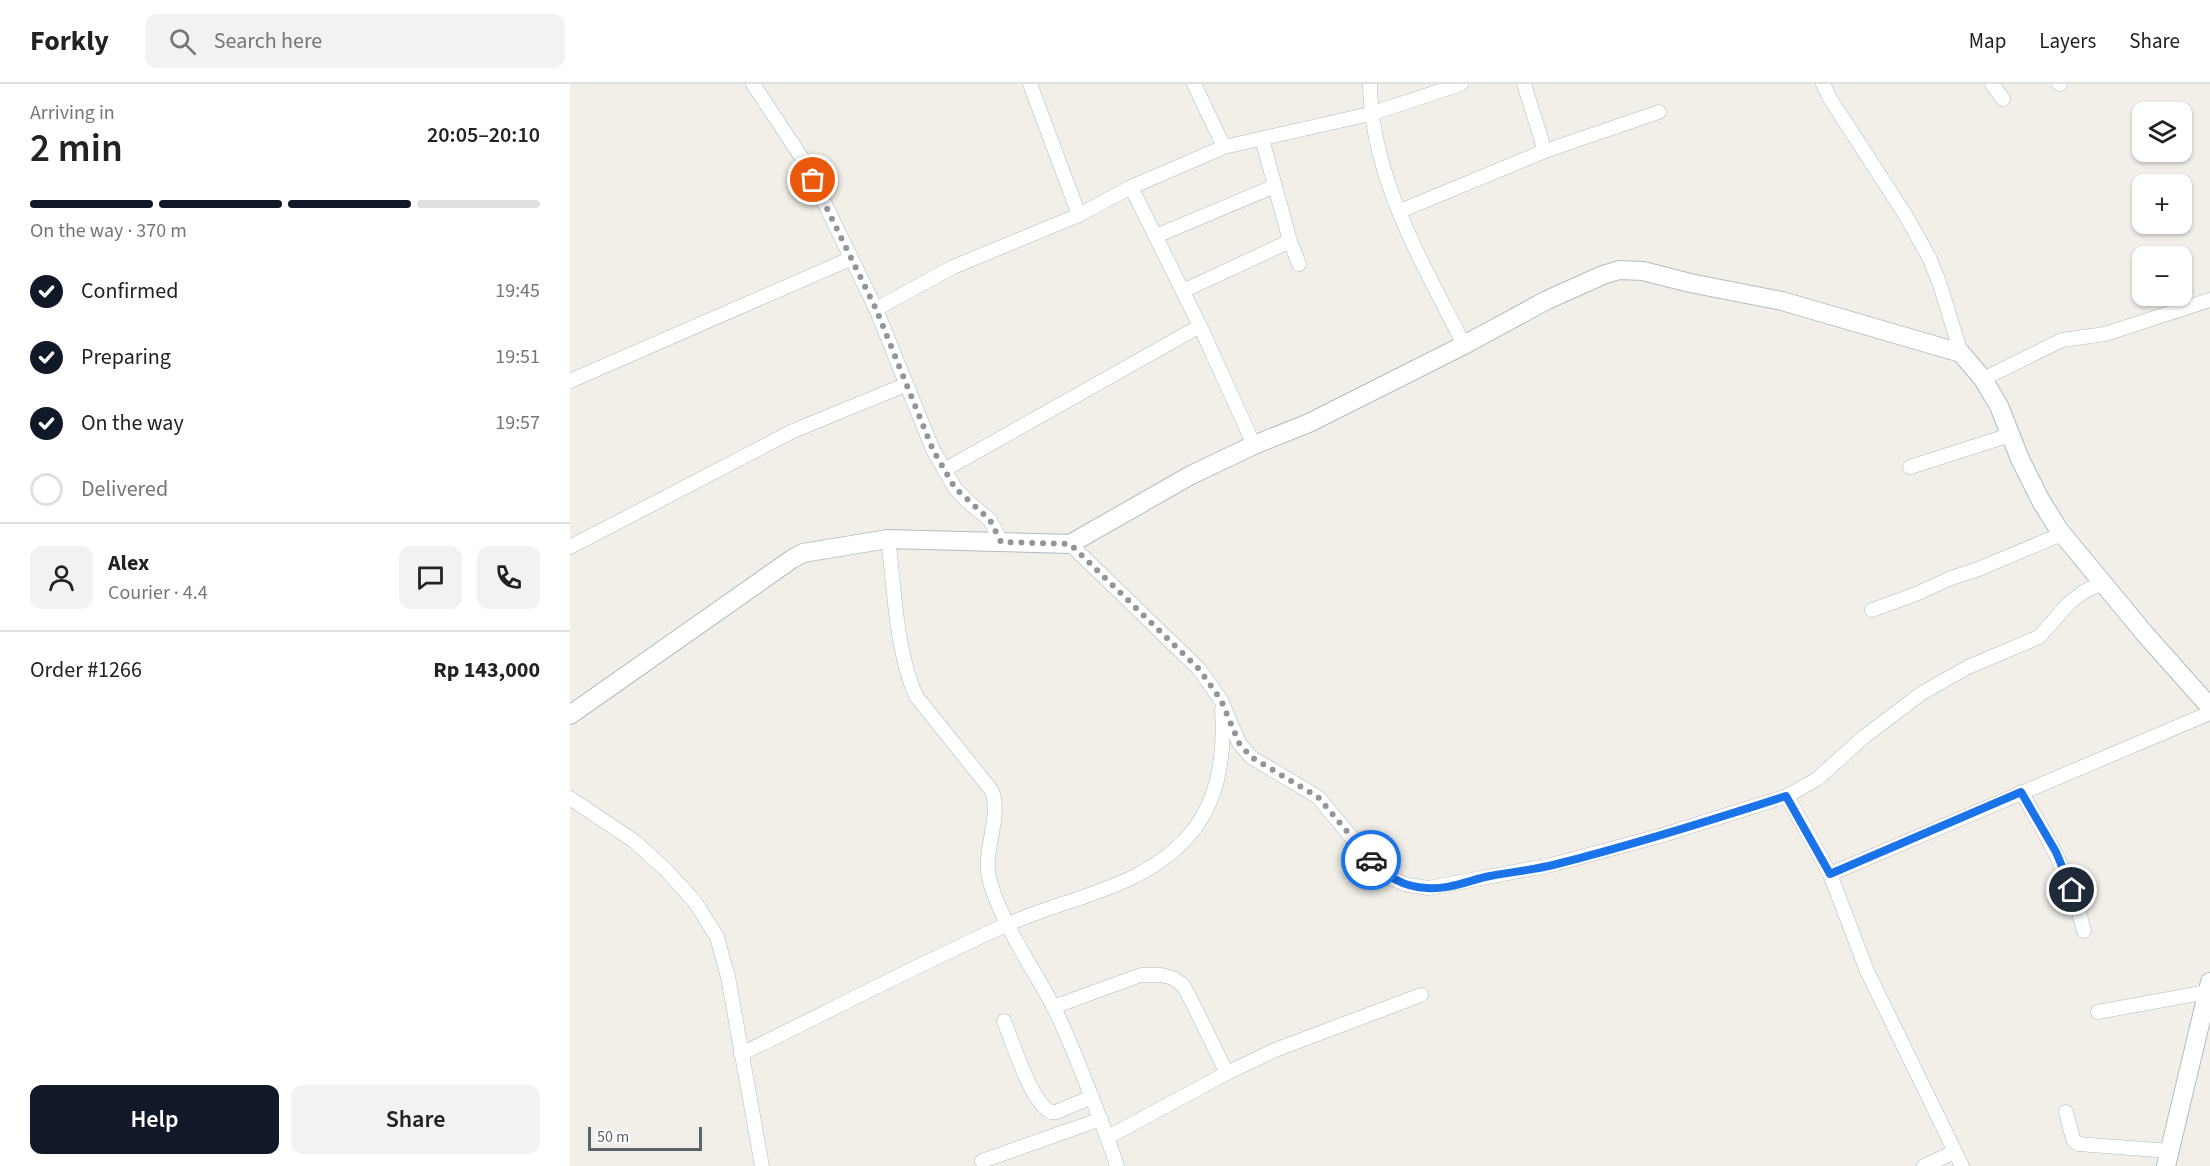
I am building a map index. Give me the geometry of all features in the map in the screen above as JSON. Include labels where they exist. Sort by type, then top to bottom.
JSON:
[{"type":"street","points":[[753,84],[804,161],[876,309],[933,450],[961,494],[990,520],[1001,542]]},
{"type":"street","points":[[1030,84],[1079,215]]},
{"type":"street","points":[[1194,84],[1224,147]]},
{"type":"street","points":[[1370,84],[1370,114],[1386,178],[1417,252],[1464,345]]},
{"type":"street","points":[[876,309],[953,267],[1079,215],[1131,187],[1224,147],[1370,114],[1461,84]]},
{"type":"street","points":[[1524,84],[1545,151]]},
{"type":"street","points":[[1823,84],[1829,97],[1906,216],[1930,259],[1961,353],[1983,379],[1999,406],[2038,495],[2062,534],[2101,583],[2210,707]]},
{"type":"street","points":[[1992,84],[2002,99]]},
{"type":"street","points":[[1400,211],[1545,151],[1659,112]]},
{"type":"street","points":[[1262,139],[1290,241],[1299,264]]},
{"type":"street","points":[[1156,236],[1275,186]]},
{"type":"street","points":[[1131,187],[1200,326],[1254,445]]},
{"type":"street","points":[[1183,291],[1290,241]]},
{"type":"street","points":[[570,381],[850,259]]},
{"type":"street","points":[[570,715],[803,553],[888,539],[1070,544],[1191,475],[1254,445],[1310,423],[1547,300],[1590,280],[1619,270],[1643,270],[1690,283],[1782,301],[1961,353]]},
{"type":"street","points":[[1983,379],[2062,340],[2105,334],[2210,300]]},
{"type":"street","points":[[944,470],[1200,326]]},
{"type":"street","points":[[570,547],[793,431],[905,385]]},
{"type":"street","points":[[1910,467],[2010,435]]},
{"type":"street","points":[[1872,610],[2062,534]]},
{"type":"street","points":[[888,539],[899,631],[912,687],[916,696],[988,785],[994,798],[988,863],[990,881],[1008,924],[1053,1007],[1101,1119],[1117,1166]]},
{"type":"street","points":[[1070,544],[1199,669],[1221,700],[1239,743],[1251,757],[1318,797],[1373,862],[1390,878],[1408,885],[1429,888],[1551,865],[1663,835],[1786,796],[1817,779],[1865,736],[1922,693],[1968,667],[2039,638],[2069,603],[2082,592],[2101,583]]},
{"type":"street","points":[[741,1054],[1008,924],[1115,885],[1156,864],[1185,839],[1209,804],[1220,771],[1223,736],[1221,700]]},
{"type":"street","points":[[1830,874],[2210,713]]},
{"type":"street","points":[[2021,792],[2056,852],[2078,904],[2084,931]]},
{"type":"street","points":[[1786,796],[1830,874],[1867,971],[1962,1166]]},
{"type":"street","points":[[570,798],[634,842],[666,870],[695,902],[717,937],[728,977],[762,1166]]},
{"type":"street","points":[[1053,1007],[1141,975],[1161,975],[1173,978],[1183,986],[1191,1000],[1227,1073]]},
{"type":"street","points":[[2066,1112],[2073,1139],[2078,1144],[2168,1158],[2209,987],[2098,1012]]},
{"type":"street","points":[[1108,1137],[1275,1050],[1421,995]]},
{"type":"street","points":[[1004,1021],[1036,1100],[1042,1107],[1056,1112],[1092,1097]]},
{"type":"street","points":[[982,1161],[1101,1119]]},
{"type":"street","points":[[1924,1166],[1954,1152]]},
{"type":"way so far","points":[[813,180],[876,309],[933,450],[955,488],[990,520],[1001,542],[1070,544],[1199,669],[1221,700],[1239,743],[1251,757],[1318,797],[1371,860]]},
{"type":"route","points":[[1371,860],[1390,878],[1408,885],[1429,888],[1452,885],[1551,865],[1663,835],[1786,796],[1830,874],[2021,792],[2056,852],[2072,890]]}]
